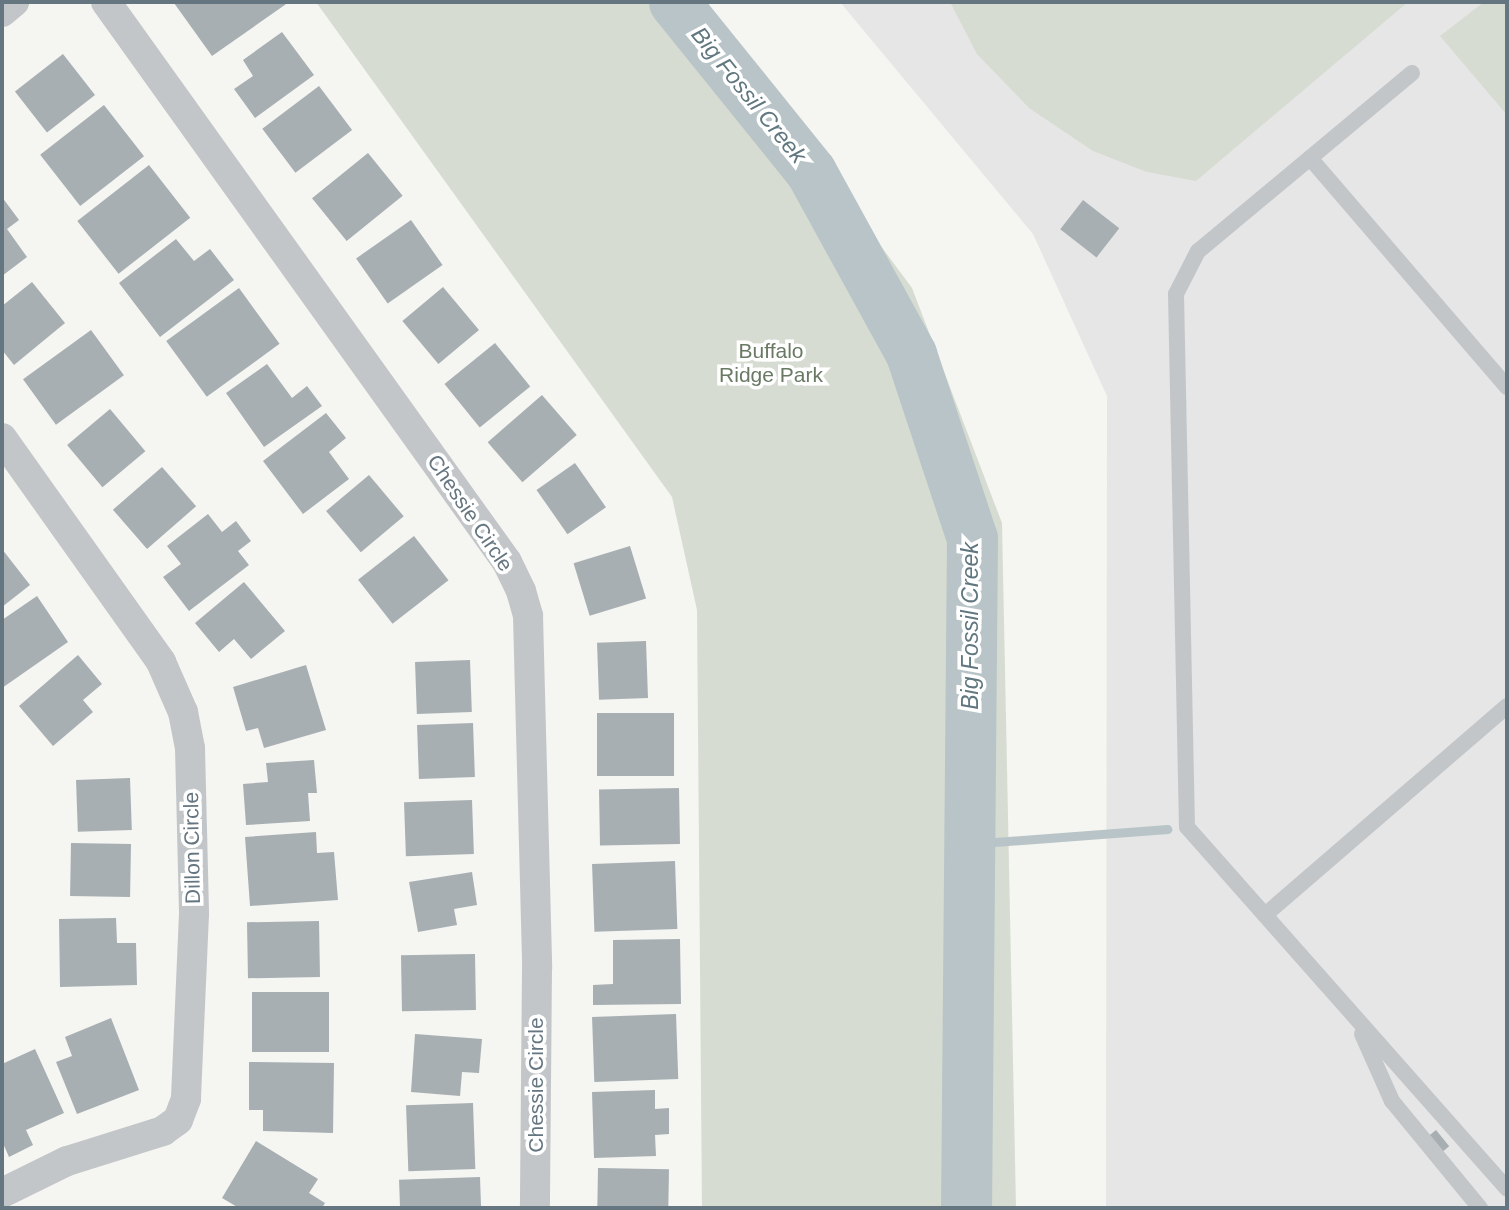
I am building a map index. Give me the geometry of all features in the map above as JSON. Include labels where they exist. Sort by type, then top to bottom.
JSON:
[{"type":"street","points":[[2,12],[14,2]]},
{"type":"street","name":"Chessie Circle","points":[[106,2],[507,562],[521,591],[528,616],[537,968],[535,1208]]},
{"type":"street","name":"Dillon Circle","points":[[2,438],[161,662],[183,712],[190,748],[194,914],[186,1099],[178,1121],[163,1131],[67,1161],[2,1194]]},
{"type":"lane","points":[[1412,73],[1198,251],[1176,295],[1187,827],[1507,1189]]},
{"type":"lane","points":[[1310,158],[1507,387]]},
{"type":"lane","points":[[1265,915],[1507,706]]},
{"type":"lane","points":[[1355,1020],[1392,1101],[1480,1208]]},
{"type":"shaded area","points":[[840,2],[1507,2],[1507,1208],[1106,1208],[1107,396],[1033,234]]},
{"type":"green space","name":"Buffalo Ridge Park","points":[[316,2],[700,2],[912,288],[1002,523],[1016,1208],[702,1208],[697,610],[672,497]]},
{"type":"green space","points":[[950,2],[1408,2],[1196,181],[1147,172],[1093,151],[1029,108],[977,54]]},
{"type":"green space","points":[[1484,2],[1507,2],[1507,115],[1440,36]]},
{"type":"building","points":[[176,2],[289,2],[212,56],[174,3]]},
{"type":"building","points":[[282,32],[314,75],[255,118],[234,89],[253,76],[243,60]]},
{"type":"building","points":[[63,54],[95,95],[47,133],[15,92]]},
{"type":"building","points":[[319,86],[352,130],[295,173],[262,129]]},
{"type":"building","points":[[104,105],[144,156],[80,206],[40,155]]},
{"type":"building","points":[[368,153],[403,196],[347,241],[312,198]]},
{"type":"building","points":[[149,165],[190,218],[119,274],[77,221]]},
{"type":"building","points":[[2,197],[19,220],[7,229],[27,257],[2,276]]},
{"type":"building","points":[[1083,200],[1119,228],[1096,257],[1060,229]]},
{"type":"building","points":[[411,220],[443,265],[388,303],[356,258]]},
{"type":"building","points":[[176,239],[194,261],[210,249],[234,280],[160,337],[119,283]]},
{"type":"building","points":[[32,282],[65,323],[14,365],[2,350],[2,306]]},
{"type":"building","points":[[443,287],[479,330],[438,364],[402,321]]},
{"type":"building","points":[[239,288],[280,344],[207,397],[166,341]]},
{"type":"building","points":[[91,330],[124,375],[56,425],[23,379]]},
{"type":"building","points":[[495,343],[530,387],[480,427],[444,384]]},
{"type":"building","points":[[267,364],[292,398],[307,386],[322,406],[264,447],[226,393]]},
{"type":"building","points":[[542,395],[577,435],[522,482],[488,442]]},
{"type":"building","points":[[110,409],[145,451],[102,487],[67,445]]},
{"type":"building","points":[[326,413],[346,438],[329,452],[349,479],[303,514],[263,461]]},
{"type":"building","points":[[575,463],[606,507],[567,534],[536,490]]},
{"type":"building","points":[[162,467],[196,506],[147,549],[113,510]]},
{"type":"building","points":[[369,475],[404,516],[361,552],[326,511]]},
{"type":"building","points":[[208,514],[222,532],[236,521],[251,541],[238,551],[249,565],[189,611],[163,577],[181,564],[167,546]]},
{"type":"building","points":[[414,536],[448,580],[393,624],[358,580]]},
{"type":"building","points":[[630,546],[646,599],[590,616],[574,563]]},
{"type":"building","points":[[2,549],[30,585],[2,607]]},
{"type":"building","points":[[244,582],[285,631],[251,659],[234,639],[219,652],[195,623]]},
{"type":"building","points":[[37,596],[68,642],[2,688],[2,620]]},
{"type":"building","points":[[646,641],[648,698],[599,700],[597,643]]},
{"type":"building","points":[[78,655],[102,684],[83,700],[93,712],[53,746],[19,706]]},
{"type":"building","points":[[470,660],[472,712],[417,714],[415,662]]},
{"type":"building","points":[[306,665],[326,730],[264,748],[258,728],[246,731],[233,687]]},
{"type":"building","points":[[597,713],[674,713],[674,776],[597,776]]},
{"type":"building","points":[[473,723],[475,777],[419,779],[417,725]]},
{"type":"building","points":[[314,760],[317,793],[308,793],[310,821],[246,825],[243,784],[268,782],[266,763]]},
{"type":"building","points":[[130,778],[132,830],[78,832],[76,780]]},
{"type":"building","points":[[679,788],[680,844],[600,845],[599,789]]},
{"type":"building","points":[[472,800],[474,854],[406,856],[404,802]]},
{"type":"building","points":[[316,832],[317,853],[334,852],[338,900],[250,906],[245,837]]},
{"type":"building","points":[[71,843],[131,844],[130,897],[70,896]]},
{"type":"building","points":[[675,861],[677,929],[594,932],[592,864]]},
{"type":"building","points":[[472,872],[477,905],[454,909],[457,925],[418,932],[409,882]]},
{"type":"building","points":[[116,918],[117,943],[136,943],[137,985],[60,987],[59,919]]},
{"type":"building","points":[[319,921],[320,977],[248,978],[247,922]]},
{"type":"building","points":[[680,939],[681,1004],[593,1005],[593,985],[613,984],[613,940]]},
{"type":"building","points":[[475,954],[476,1010],[402,1011],[401,955]]},
{"type":"building","points":[[252,992],[329,992],[329,1052],[252,1052]]},
{"type":"building","points":[[676,1014],[678,1079],[594,1082],[592,1017]]},
{"type":"building","points":[[111,1018],[139,1090],[77,1114],[56,1062],[72,1056],[65,1037]]},
{"type":"building","points":[[415,1034],[482,1039],[479,1073],[462,1072],[460,1096],[411,1092]]},
{"type":"building","points":[[35,1049],[64,1113],[26,1130],[33,1145],[9,1157],[2,1141],[2,1064]]},
{"type":"building","points":[[249,1062],[334,1063],[333,1133],[263,1131],[263,1110],[249,1110]]},
{"type":"building","points":[[655,1090],[655,1109],[669,1108],[669,1134],[655,1135],[656,1156],[594,1158],[592,1092]]},
{"type":"building","points":[[473,1103],[475,1169],[408,1171],[406,1105]]},
{"type":"building","points":[[1436,1130],[1449,1146],[1442,1152],[1429,1136]]},
{"type":"building","points":[[256,1141],[318,1179],[309,1193],[325,1203],[322,1208],[239,1208],[222,1198]]},
{"type":"building","points":[[598,1168],[669,1169],[668,1208],[597,1208]]},
{"type":"building","points":[[480,1177],[481,1208],[400,1208],[399,1180]]},
{"type":"waterway","name":"Big Fossil Creek","points":[[674,2],[811,172],[911,354],[972,538],[966,1208]]},
{"type":"waterway","points":[[969,844],[1167,829]]}]
